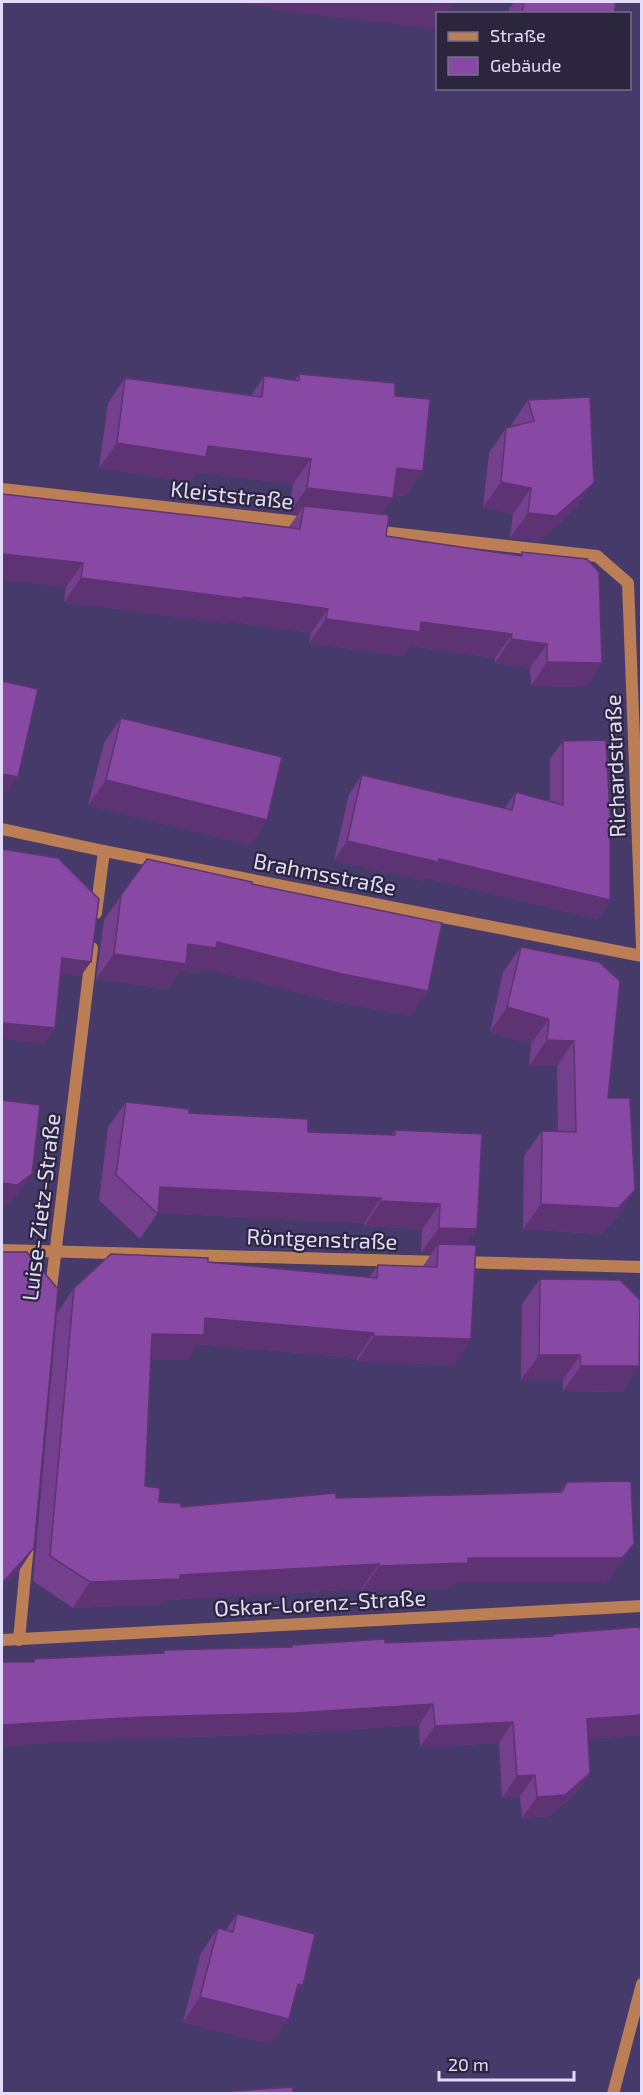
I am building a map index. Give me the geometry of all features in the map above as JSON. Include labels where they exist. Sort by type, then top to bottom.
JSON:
[{"type":"street","name":"Kleiststraße","points":[[2,489],[323,525]]},
{"type":"street","name":"Richardstraße","points":[[359,529],[597,556],[627,583],[642,948]]},
{"type":"street","name":"Brahmsstraße","points":[[2,829],[642,956]]},
{"type":"street","name":"Luise-Zietz-Straße","points":[[49,1310],[54,1251],[104,851]]},
{"type":"street","name":"Röntgenstraße","points":[[2,1250],[642,1267]]},
{"type":"street","points":[[19,1640],[28,1534]]},
{"type":"street","name":"Oskar-Lorenz-Straße","points":[[2,1640],[642,1606]]},
{"type":"street","points":[[614,2094],[642,1984]]},
{"type":"building","points":[[524,2],[616,2],[614,12],[522,12]]},
{"type":"building","points":[[299,374],[395,383],[395,396],[430,399],[423,471],[397,468],[393,498],[307,488],[311,459],[208,446],[206,457],[117,443],[125,378],[262,397],[264,376],[299,381]]},
{"type":"building","points":[[590,397],[594,483],[556,516],[528,513],[531,488],[501,482],[506,428],[534,421],[528,400]]},
{"type":"building","points":[[2,494],[300,529],[304,506],[389,515],[386,536],[522,556],[522,552],[587,559],[599,572],[602,663],[547,662],[547,644],[511,639],[512,634],[421,622],[420,632],[326,619],[328,609],[81,578],[83,563],[2,554]]},
{"type":"building","points":[[2,681],[38,689],[18,777],[2,774]]},
{"type":"building","points":[[121,718],[282,757],[267,820],[106,780]]},
{"type":"building","points":[[606,740],[610,817],[610,900],[439,859],[438,862],[347,841],[362,775],[512,810],[516,792],[563,805],[563,741]]},
{"type":"building","points":[[2,849],[58,858],[99,899],[91,962],[62,958],[55,1028],[2,1023]]},
{"type":"building","points":[[147,859],[252,882],[252,884],[442,923],[428,991],[342,974],[217,942],[216,948],[188,944],[186,964],[114,954],[121,895]]},
{"type":"building","points":[[521,947],[599,962],[620,981],[608,1098],[630,1098],[635,1190],[618,1208],[541,1204],[542,1131],[576,1132],[574,1041],[547,1040],[549,1019],[507,1007]]},
{"type":"building","points":[[2,1100],[40,1105],[32,1174],[17,1185],[2,1183]]},
{"type":"building","points":[[126,1102],[189,1109],[189,1113],[308,1119],[308,1132],[395,1135],[395,1130],[482,1134],[477,1229],[439,1228],[440,1204],[381,1201],[381,1198],[160,1187],[158,1214],[116,1175]]},
{"type":"building","points":[[438,1244],[476,1245],[471,1339],[374,1336],[374,1333],[205,1318],[204,1335],[152,1334],[145,1486],[160,1488],[159,1502],[181,1503],[181,1507],[336,1493],[336,1498],[562,1492],[567,1482],[631,1481],[634,1544],[622,1558],[468,1558],[468,1563],[379,1566],[379,1564],[180,1575],[180,1579],[90,1582],[50,1556],[74,1288],[111,1254],[208,1258],[208,1262],[377,1278],[378,1265],[437,1267]]},
{"type":"building","points":[[2,1252],[27,1252],[58,1289],[34,1548],[2,1583]]},
{"type":"building","points":[[540,1279],[620,1280],[640,1300],[639,1366],[581,1366],[580,1355],[539,1355]]},
{"type":"building","points":[[638,1627],[642,1630],[642,1715],[587,1719],[590,1773],[565,1795],[537,1797],[535,1775],[517,1776],[513,1722],[435,1726],[433,1704],[295,1713],[144,1717],[2,1725],[2,1662],[164,1653],[164,1650],[292,1647],[292,1645],[385,1639],[385,1643],[553,1636],[553,1634]]},
{"type":"building","points":[[237,1914],[315,1934],[303,1985],[298,1984],[289,2019],[200,1997],[218,1928],[233,1932]]},
{"type":"building","points":[[293,2087],[293,2094],[218,2094],[218,2092]]}]
